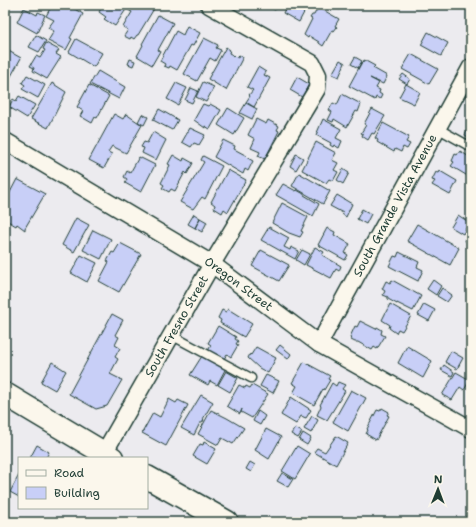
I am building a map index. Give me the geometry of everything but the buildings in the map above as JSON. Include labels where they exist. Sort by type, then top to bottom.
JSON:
[{"type":"main road","points":[[5,394],[108,456]]},
{"type":"main road","points":[[148,478],[227,522]]},
{"type":"street","name":"South Fresno Street","points":[[108,456],[171,335],[317,89],[318,75],[312,63],[209,5]]},
{"type":"street","name":"South Grande Vista Avenue","points":[[319,344],[471,67]]},
{"type":"street","name":"Oregon Street","points":[[5,141],[212,264],[319,344],[471,429]]},
{"type":"lane","points":[[437,128],[471,147]]},
{"type":"lane","points":[[171,335],[251,378]]}]
